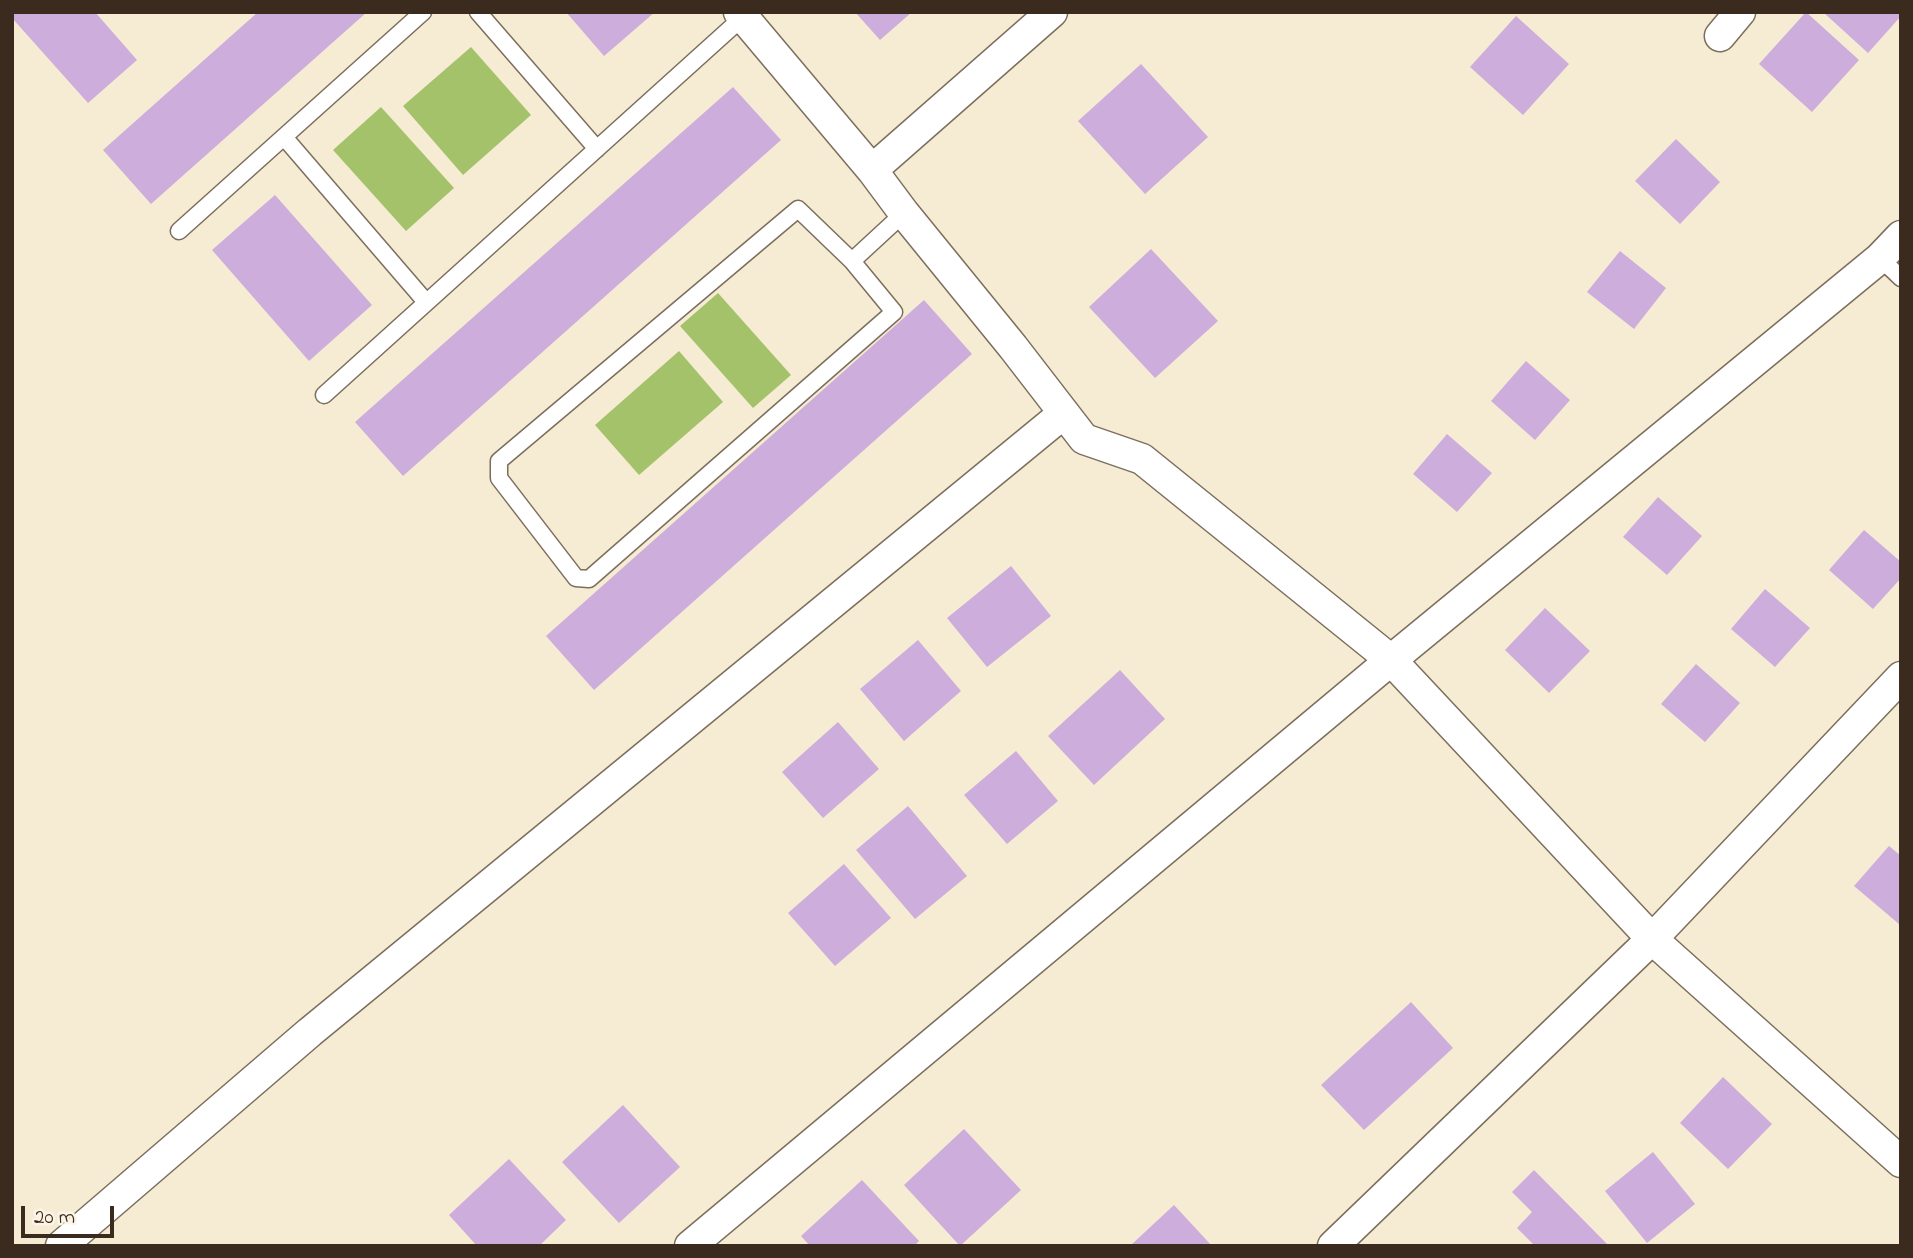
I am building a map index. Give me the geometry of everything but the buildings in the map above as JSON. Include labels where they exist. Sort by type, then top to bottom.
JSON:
[{"type":"street","points":[[872,170],[1052,12]]},
{"type":"street","points":[[1720,36],[1740,12]]},
{"type":"street","points":[[741,15],[872,170],[1084,439],[1142,459],[1391,660],[1652,939],[1901,1162]]},
{"type":"street","points":[[691,1246],[1391,660],[1890,268],[1901,236]]},
{"type":"street","points":[[61,1246],[321,1023],[1064,412]]},
{"type":"street","points":[[1333,1246],[1652,939],[1901,677]]},
{"type":"lane","points":[[179,231],[423,12]]},
{"type":"lane","points":[[478,12],[597,149]]},
{"type":"lane","points":[[324,395],[741,15]]},
{"type":"lane","points":[[284,136],[426,302]]},
{"type":"lane","points":[[798,209],[852,261],[894,312],[589,579],[576,578],[499,478],[499,461],[798,209]]},
{"type":"lane","points":[[852,261],[904,213]]},
{"type":"green space","points":[[471,47],[531,115],[463,175],[403,106]]},
{"type":"green space","points":[[381,107],[454,188],[406,231],[333,150]]},
{"type":"green space","points":[[718,293],[791,375],[753,408],[680,326]]},
{"type":"green space","points":[[679,351],[723,402],[639,475],[595,425]]}]
